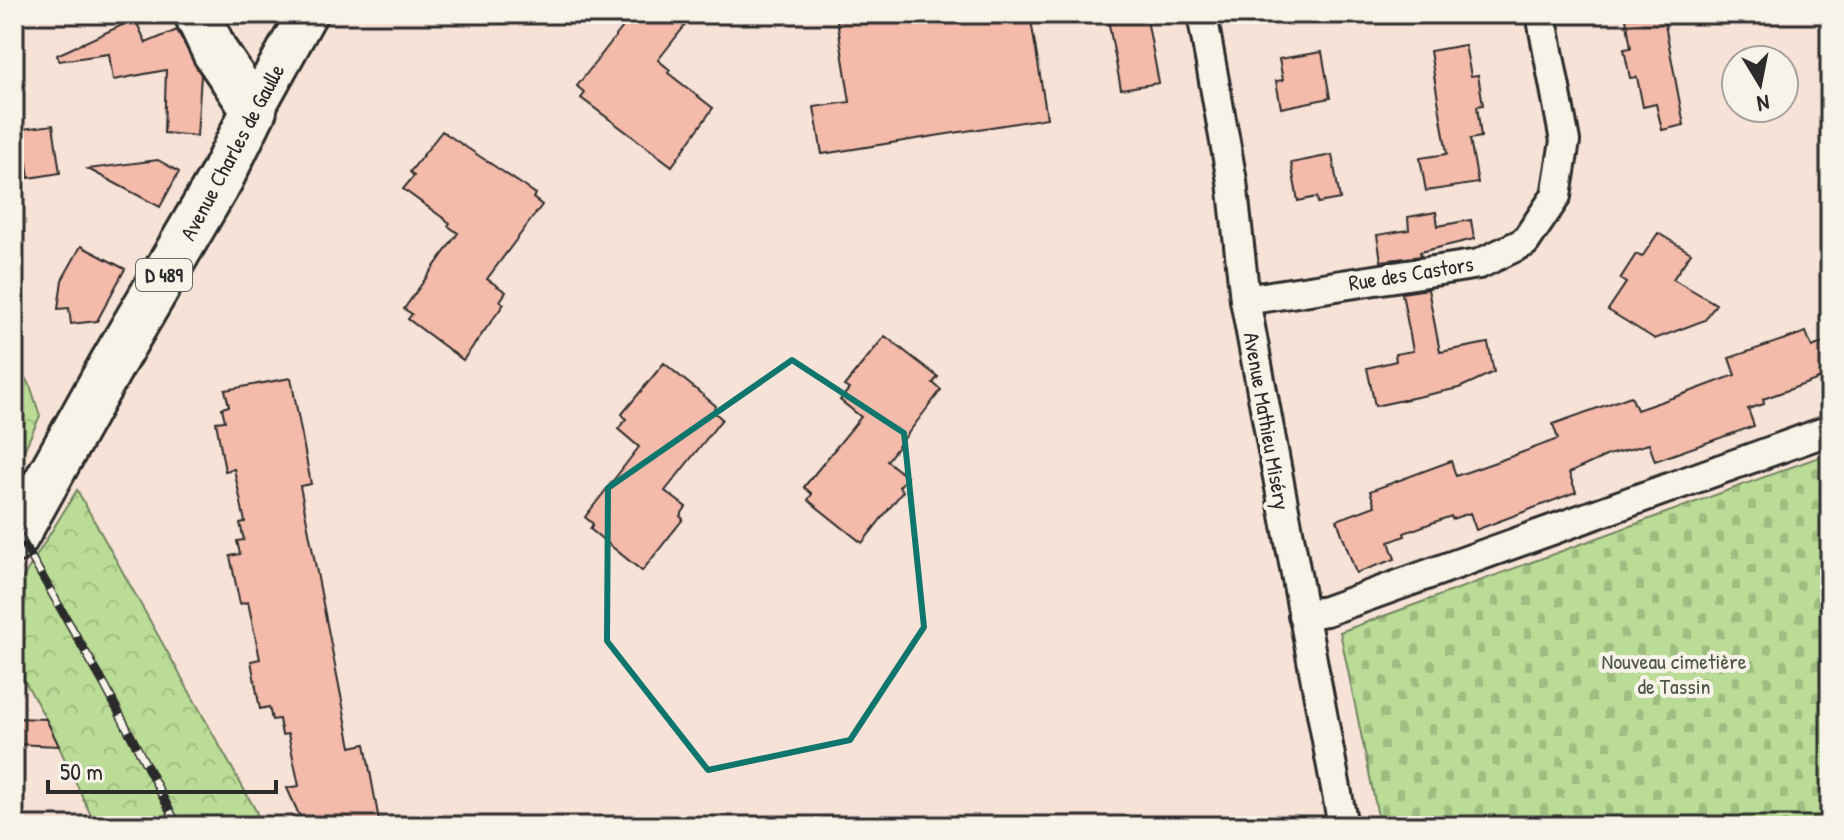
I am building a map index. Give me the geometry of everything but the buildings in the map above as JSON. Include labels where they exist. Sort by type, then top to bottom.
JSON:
[{"type":"main road","points":[[197,14],[215,52],[254,110]]},
{"type":"main road","name":"Avenue Charles de Gaulle","points":[[14,540],[221,178],[307,14]]},
{"type":"street","name":"Avenue Mathieu Miséry","points":[[1202,14],[1232,181],[1245,300],[1343,826]]},
{"type":"street","name":"Rue des Castors","points":[[1245,300],[1479,264],[1525,242],[1556,196],[1565,141],[1541,14]]},
{"type":"street","points":[[1303,615],[1326,611],[1830,430]]},
{"type":"highlighted area","points":[[792,360],[904,433],[924,627],[850,740],[708,770],[607,641],[608,488]]},
{"type":"green space","points":[[14,360],[31,388],[40,416],[14,472]]},
{"type":"green space","name":"Nouveau cimetière de Tassin","points":[[1830,453],[1830,826],[1380,826],[1340,632]]},
{"type":"green space","points":[[77,490],[256,811],[261,826],[96,826],[46,719],[14,662],[14,592]]},
{"type":"railway","points":[[14,527],[105,686],[178,826]]}]
